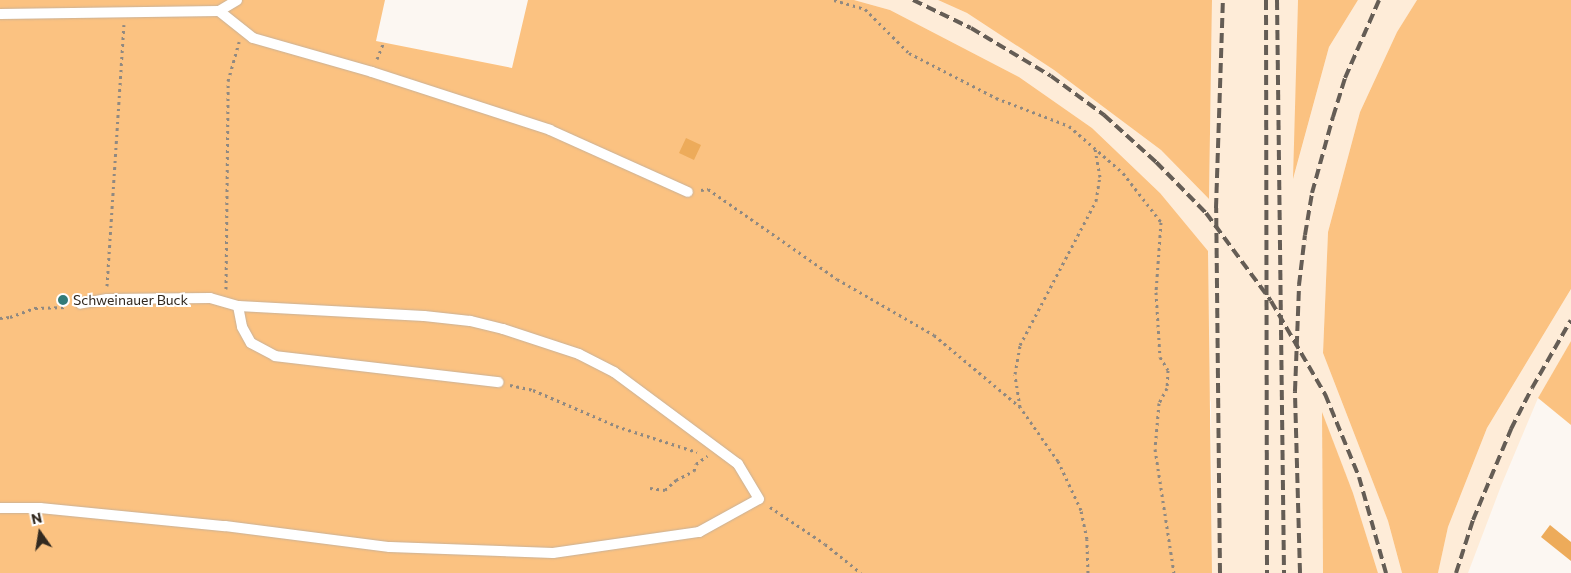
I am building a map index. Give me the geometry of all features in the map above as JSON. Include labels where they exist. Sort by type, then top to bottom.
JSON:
[{"type":"lane","points":[[0,14],[219,11],[237,0]]},
{"type":"lane","points":[[219,11],[253,38],[372,72],[550,130],[688,192]]},
{"type":"lane","points":[[0,508],[40,508],[225,526],[390,547],[553,553],[699,532],[759,499],[738,464],[614,372],[579,354],[502,329],[470,321],[424,316],[238,306],[210,298],[169,296],[106,299],[80,304]]},
{"type":"lane","points":[[238,306],[242,327],[250,343],[275,356],[498,382]]},
{"type":"path","points":[[834,0],[865,9],[910,53],[996,98],[1069,126],[1123,173],[1161,222],[1156,292],[1160,357],[1168,370],[1167,388],[1159,403],[1155,449],[1174,573]]},
{"type":"path","points":[[106,299],[124,12]]},
{"type":"path","points":[[226,302],[228,80],[242,30]]},
{"type":"path","points":[[372,72],[384,42]]},
{"type":"path","points":[[1020,407],[1015,374],[1020,345],[1096,201],[1100,177],[1095,149]]},
{"type":"path","points":[[688,192],[708,189],[837,279],[934,335],[1020,407],[1058,461],[1081,510],[1087,539],[1088,573]]},
{"type":"path","points":[[0,318],[35,308],[80,304]]},
{"type":"path","points":[[498,382],[533,390],[616,426],[707,456]]},
{"type":"path","points":[[650,488],[665,490],[676,480],[694,471],[696,464],[707,456],[721,450]]},
{"type":"path","points":[[759,499],[825,544],[861,573]]},
{"type":"shaded area","points":[[0,0],[385,0],[376,41],[512,68],[528,0],[854,0],[890,10],[1019,77],[1092,128],[1160,193],[1208,251],[1212,573],[0,573]]},
{"type":"shaded area","points":[[854,0],[938,0],[967,13],[1054,70],[1161,150],[1209,199],[1212,0],[1298,0],[1294,176],[1329,47],[1358,0],[1417,0],[1397,32],[1360,112],[1328,232],[1323,353],[1388,521],[1402,573],[1378,573],[1353,493],[1322,414],[1323,573],[1212,573],[1211,403],[1160,193],[1092,128],[1019,77],[890,10]]},
{"type":"shaded area","points":[[938,0],[1212,0],[1209,199],[1161,150],[1054,70],[967,13]]},
{"type":"shaded area","points":[[1298,0],[1358,0],[1329,47],[1293,179]]},
{"type":"shaded area","points":[[1417,0],[1571,0],[1571,289],[1487,428],[1448,527],[1438,573],[1402,573],[1388,521],[1323,353],[1328,232],[1360,112],[1397,32]]},
{"type":"shaded area","points":[[1571,289],[1571,341],[1538,398],[1501,486],[1468,573],[1438,573],[1448,527],[1487,428]]},
{"type":"shaded area","points":[[1571,341],[1571,425],[1538,398]]},
{"type":"shaded area","points":[[1322,412],[1353,493],[1378,573],[1323,573]]},
{"type":"building","points":[[686,138],[701,145],[694,160],[679,153]]},
{"type":"building","points":[[1550,525],[1571,542],[1571,561],[1541,537]]},
{"type":"railway","points":[[913,0],[971,28],[1051,76],[1104,115],[1156,162],[1206,213],[1271,301],[1325,394],[1359,477],[1386,573]]},
{"type":"railway","points":[[1220,573],[1216,208],[1223,0]]},
{"type":"railway","points":[[1266,0],[1267,573]]},
{"type":"railway","points":[[1277,0],[1284,573]]},
{"type":"railway","points":[[1300,573],[1295,391],[1299,285],[1305,235],[1312,193],[1345,78],[1379,0]]},
{"type":"railway","points":[[1456,573],[1473,520],[1511,429],[1571,320]]},
{"type":"place","name":"Schweinauer Buck","points":[[63,300]]}]
